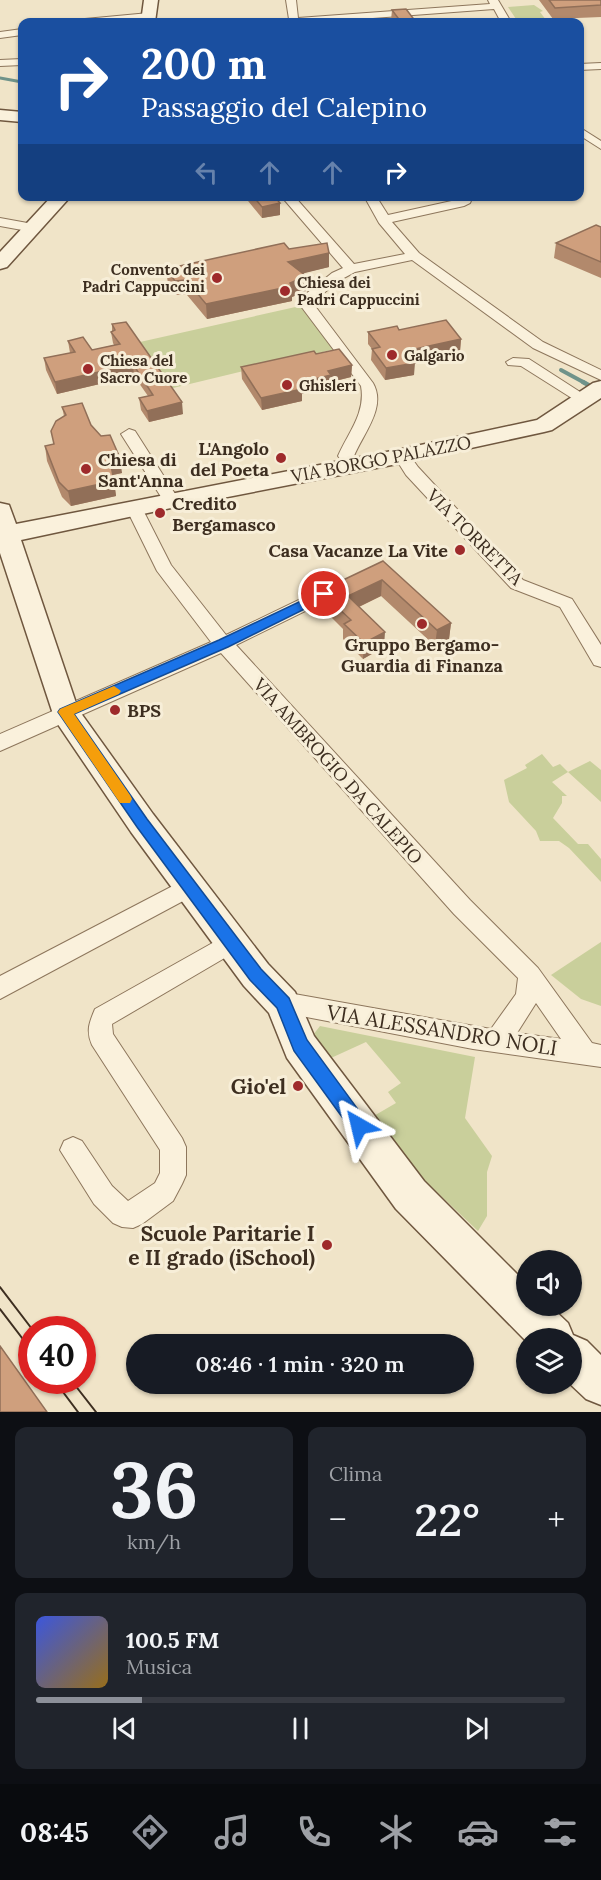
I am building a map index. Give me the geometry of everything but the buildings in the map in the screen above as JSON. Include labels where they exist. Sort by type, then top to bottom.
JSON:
[{"type":"street","points":[[149,18],[151,0]]},
{"type":"street","points":[[291,0],[293,18]]},
{"type":"street","points":[[336,18],[494,3],[503,18]]},
{"type":"street","points":[[115,18],[136,18]]},
{"type":"street","points":[[0,34],[18,32]]},
{"type":"street","points":[[0,63],[18,63]]},
{"type":"street","points":[[584,67],[601,66]]},
{"type":"street","points":[[0,115],[18,117]]},
{"type":"street","points":[[584,138],[601,146]]},
{"type":"street","points":[[0,263],[58,201]]},
{"type":"street","points":[[291,201],[351,269]]},
{"type":"street","points":[[373,201],[383,220],[414,256],[538,345],[601,376]]},
{"type":"street","points":[[383,220],[464,201]]},
{"type":"street","points":[[0,222],[33,228]]},
{"type":"street","points":[[352,464],[346,456],[351,442],[367,418],[370,392],[368,386],[304,301],[337,276],[351,269],[414,256]]},
{"type":"street","name":"VIA BORGO PALAZZO","points":[[3,527],[134,508],[402,456],[544,425],[590,395],[525,362],[513,362]]},
{"type":"street","points":[[129,434],[171,500]]},
{"type":"street","name":"VIA TORRETTA","points":[[402,456],[412,471],[517,584],[566,603],[601,660]]},
{"type":"street","name":"VIA AMBROGIO DA CALEPIO","points":[[134,508],[158,556],[184,597],[223,644],[462,907],[530,975],[593,1054]]},
{"type":"street","points":[[3,527],[65,712],[142,823],[256,975],[283,1004],[300,1046],[410,1195],[543,1328]]},
{"type":"street","points":[[0,743],[65,712],[223,644],[363,575]]},
{"type":"street","points":[[0,988],[190,886]]},
{"type":"street","points":[[73,1150],[103,1195],[122,1214],[133,1215],[164,1192],[173,1175],[173,1147],[101,1037],[100,1024],[104,1017],[232,942]]},
{"type":"street","points":[[498,1040],[528,997],[530,975]]},
{"type":"street","name":"VIA ALESSANDRO NOLI","points":[[283,1004],[473,1038],[593,1054]]},
{"type":"street","points":[[582,1366],[601,1384]]},
{"type":"green space","points":[[534,5],[543,11],[540,12],[544,18],[515,18],[508,7]]},
{"type":"green space","points":[[300,306],[335,349],[169,389],[140,342]]},
{"type":"green space","points":[[542,754],[553,767],[560,764],[568,772],[552,782],[567,796],[562,796],[562,803],[553,818],[578,844],[588,844],[601,859],[601,882],[569,848],[559,841],[540,841],[536,831],[509,802],[504,780],[527,768],[525,765]]},
{"type":"green space","points":[[590,761],[601,770],[601,802],[568,772]]},
{"type":"green space","points":[[601,942],[601,1006],[581,999],[551,975]]},
{"type":"green space","points":[[320,1026],[475,1057],[465,1118],[492,1156],[487,1172],[487,1216],[478,1231],[404,1161],[372,1117],[396,1103],[388,1092],[401,1083],[366,1042],[331,1058],[313,1035]]},
{"type":"waterway","points":[[0,78],[18,81]]},
{"type":"waterway","points":[[561,370],[585,383]]},
{"type":"waterway","points":[[583,382],[601,392]]},
{"type":"tram line","points":[[0,1287],[22,1316]]},
{"type":"tram line","points":[[0,1309],[18,1333]]},
{"type":"tram line","points":[[64,1394],[78,1412]]},
{"type":"tram line","points":[[82,1394],[96,1412]]},
{"type":"slow traffic","points":[[114,691],[65,712],[125,799]]},
{"type":"place","name":"Convento dei Padri Cappuccini","points":[[217,278]]},
{"type":"place","name":"Chiesa dei Padri Cappuccini","points":[[285,291]]},
{"type":"place","name":"Galgario","points":[[392,355]]},
{"type":"place","name":"Chiesa del Sacro Cuore","points":[[88,369]]},
{"type":"place","name":"Ghisleri","points":[[287,385]]},
{"type":"place","name":"L'Angolo del Poeta","points":[[281,458]]},
{"type":"place","name":"Chiesa di Sant'Anna","points":[[86,469]]},
{"type":"place","name":"Credito Bergamasco","points":[[160,513]]},
{"type":"place","name":"Casa Vacanze La Vite","points":[[460,550]]},
{"type":"place","name":"Gruppo Bergamo- Guardia di Finanza","points":[[422,624]]},
{"type":"place","name":"BPS","points":[[115,710]]},
{"type":"place","name":"Gio'el","points":[[298,1086]]},
{"type":"place","name":"Scuole Paritarie I e II grado (iSchool)","points":[[327,1245]]},
{"type":"route","points":[[324,594],[223,644],[65,712],[142,823],[256,975],[283,1004],[300,1046],[359,1126]]}]
